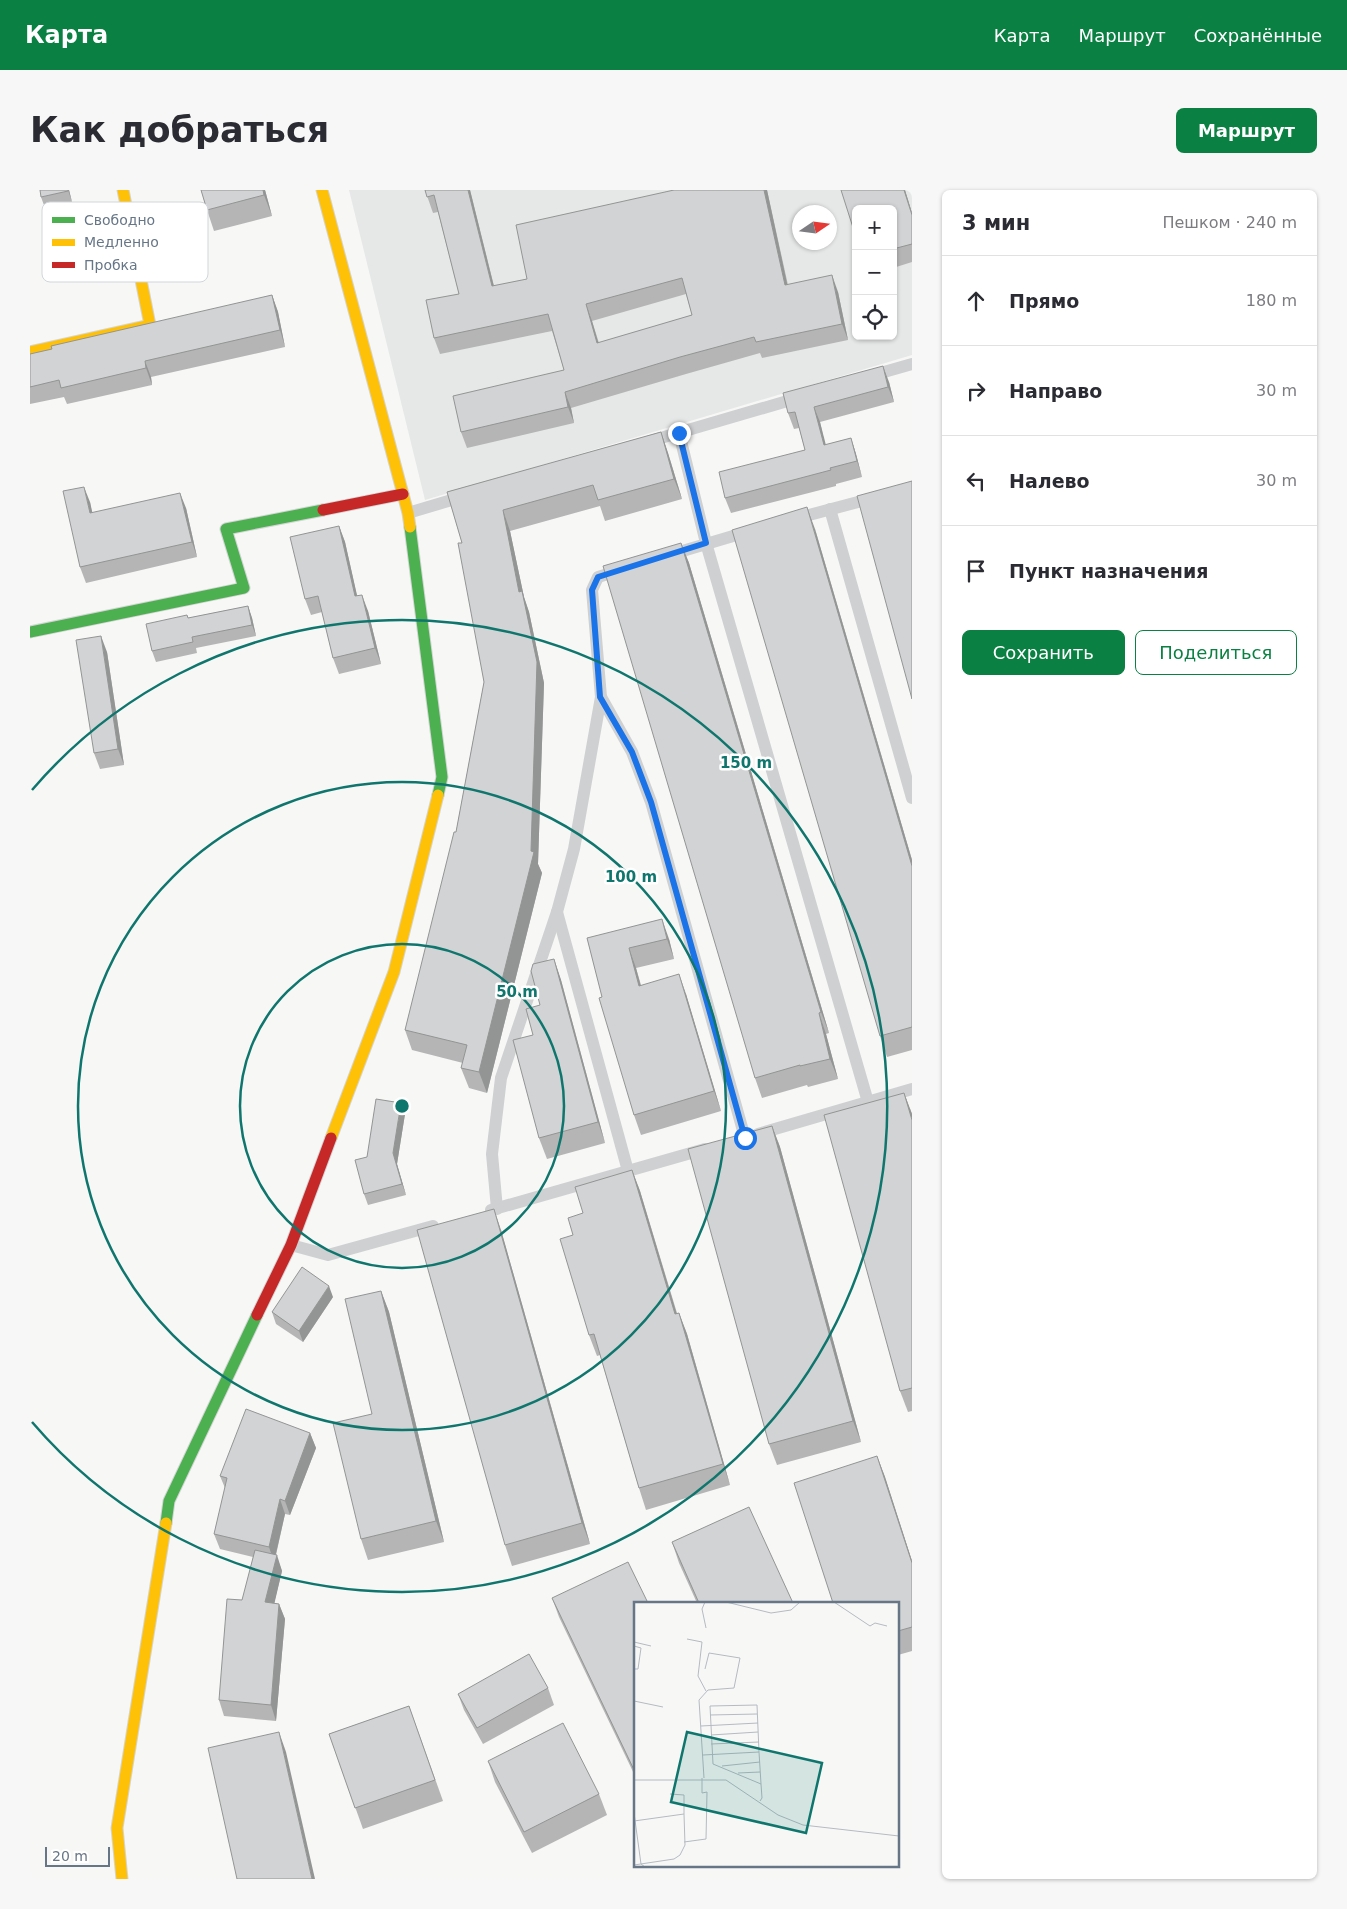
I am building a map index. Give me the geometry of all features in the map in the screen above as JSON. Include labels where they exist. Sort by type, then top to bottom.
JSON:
[{"type":"main road","points":[[122,1879],[116,1828],[169,1501],[291,1245],[394,972],[442,777],[408,514],[322,190]]},
{"type":"main road","points":[[30,352],[150,325],[141,282]]},
{"type":"main road","points":[[30,632],[244,588],[226,529],[402,494]]},
{"type":"lane","points":[[856,380],[912,364]]},
{"type":"lane","points":[[632,447],[809,394]]},
{"type":"lane","points":[[679,433],[706,543],[868,1102]]},
{"type":"lane","points":[[408,514],[473,494]]},
{"type":"lane","points":[[782,522],[885,494]]},
{"type":"lane","points":[[830,509],[912,798]]},
{"type":"lane","points":[[661,557],[763,528]]},
{"type":"lane","points":[[497,1209],[492,1154],[500,1078],[557,912],[574,850],[600,697],[592,590],[598,577],[634,566]]},
{"type":"lane","points":[[600,697],[632,752],[651,802],[740,1139],[912,1089]]},
{"type":"lane","points":[[557,912],[628,1171]]},
{"type":"lane","points":[[478,1214],[718,1145]]},
{"type":"lane","points":[[291,1245],[328,1255],[450,1222]]},
{"type":"shaded area","points":[[349,190],[912,190],[912,355],[425,500]]},
{"type":"building","points":[[40,190],[68,190],[68,191],[41,197]]},
{"type":"building","points":[[201,190],[263,190],[264,195],[208,210],[208,202],[205,202]]},
{"type":"building","points":[[425,190],[468,190],[492,286],[527,279],[516,225],[674,190],[764,190],[785,285],[832,275],[842,324],[756,342],[754,337],[680,357],[565,392],[568,407],[461,432],[453,396],[564,370],[548,314],[434,338],[426,300],[459,294],[434,195],[427,197]],"holes":[[[682,278],[692,315],[597,343],[586,304]]]},
{"type":"building","points":[[841,190],[904,190],[912,215],[912,244],[897,248],[897,205],[852,205],[852,224]]},
{"type":"building","points":[[272,295],[280,330],[145,361],[146,368],[61,388],[59,380],[30,387],[30,354],[52,349],[51,346]]},
{"type":"building","points":[[883,366],[888,387],[814,407],[824,445],[851,438],[857,461],[830,468],[831,470],[725,498],[719,472],[805,450],[795,412],[788,413],[783,393]]},
{"type":"building","points":[[661,432],[674,479],[598,500],[593,485],[503,510],[519,592],[522,591],[537,662],[531,851],[534,852],[479,1072],[461,1068],[467,1045],[405,1030],[454,832],[456,832],[484,682],[458,543],[462,543],[447,492]]},
{"type":"building","points":[[912,481],[912,699],[857,496]]},
{"type":"building","points":[[84,487],[90,513],[180,493],[192,542],[80,567],[63,491]]},
{"type":"building","points":[[807,507],[912,866],[912,1027],[880,1036],[732,530]]},
{"type":"building","points":[[339,526],[355,596],[362,595],[375,648],[333,658],[318,596],[305,599],[290,537]]},
{"type":"building","points":[[681,543],[821,1012],[819,1013],[830,1059],[800,1065],[755,1078],[603,566]]},
{"type":"building","points":[[248,606],[252,625],[192,637],[193,642],[152,651],[146,624],[187,615],[188,618]]},
{"type":"building","points":[[101,636],[118,749],[94,753],[76,640]]},
{"type":"building","points":[[662,919],[667,939],[629,948],[639,986],[679,974],[714,1091],[634,1115],[599,998],[602,997],[587,938]]},
{"type":"building","points":[[554,959],[598,1122],[539,1138],[513,1040],[533,1035],[526,1009],[540,1005],[531,971],[533,964]]},
{"type":"building","points":[[904,1093],[912,1120],[912,1388],[900,1391],[824,1115]]},
{"type":"building","points":[[376,1099],[401,1103],[393,1153],[402,1184],[364,1194],[355,1160],[367,1157]]},
{"type":"building","points":[[772,1126],[853,1421],[769,1444],[688,1149]]},
{"type":"building","points":[[632,1170],[675,1314],[679,1313],[723,1464],[639,1488],[594,1334],[589,1335],[560,1239],[573,1235],[568,1218],[583,1213],[575,1187]]},
{"type":"building","points":[[494,1209],[582,1523],[505,1545],[417,1230]]},
{"type":"building","points":[[302,1267],[329,1286],[299,1331],[272,1312]]},
{"type":"building","points":[[381,1291],[436,1521],[361,1539],[333,1423],[372,1414],[345,1299]]},
{"type":"building","points":[[246,1409],[310,1433],[285,1501],[280,1499],[269,1547],[214,1534],[227,1478],[220,1476]]},
{"type":"building","points":[[877,1456],[912,1563],[912,1627],[899,1631],[899,1602],[833,1602],[794,1483]]},
{"type":"building","points":[[749,1507],[793,1602],[699,1602],[672,1542]]},
{"type":"building","points":[[255,1550],[277,1555],[265,1602],[279,1604],[271,1705],[219,1700],[227,1599],[242,1600]]},
{"type":"building","points":[[628,1562],[648,1602],[634,1602],[634,1770],[552,1598]]},
{"type":"building","points":[[529,1654],[548,1688],[477,1728],[458,1694]]},
{"type":"building","points":[[409,1706],[435,1780],[355,1808],[329,1734]]},
{"type":"building","points":[[563,1723],[599,1794],[524,1832],[488,1761]]},
{"type":"building","points":[[279,1732],[312,1879],[237,1879],[208,1748]]},
{"type":"traffic: fast","points":[[30,632],[244,588],[226,529],[323,510]]},
{"type":"traffic: fast","points":[[410,527],[442,777],[438,795]]},
{"type":"traffic: fast","points":[[166,1523],[169,1501],[257,1315]]},
{"type":"traffic: slow","points":[[123,190],[125,202]]},
{"type":"traffic: slow","points":[[322,190],[408,513],[410,527]]},
{"type":"traffic: slow","points":[[30,352],[150,325],[141,282]]},
{"type":"traffic: slow","points":[[331,1138],[394,972],[438,795]]},
{"type":"traffic: slow","points":[[122,1879],[117,1828],[166,1523]]},
{"type":"traffic: jam","points":[[323,510],[403,494]]},
{"type":"traffic: jam","points":[[257,1315],[291,1245],[331,1138]]},
{"type":"route","points":[[679,433],[706,543],[598,577],[592,590],[600,697],[632,752],[651,802],[745,1138]]}]
